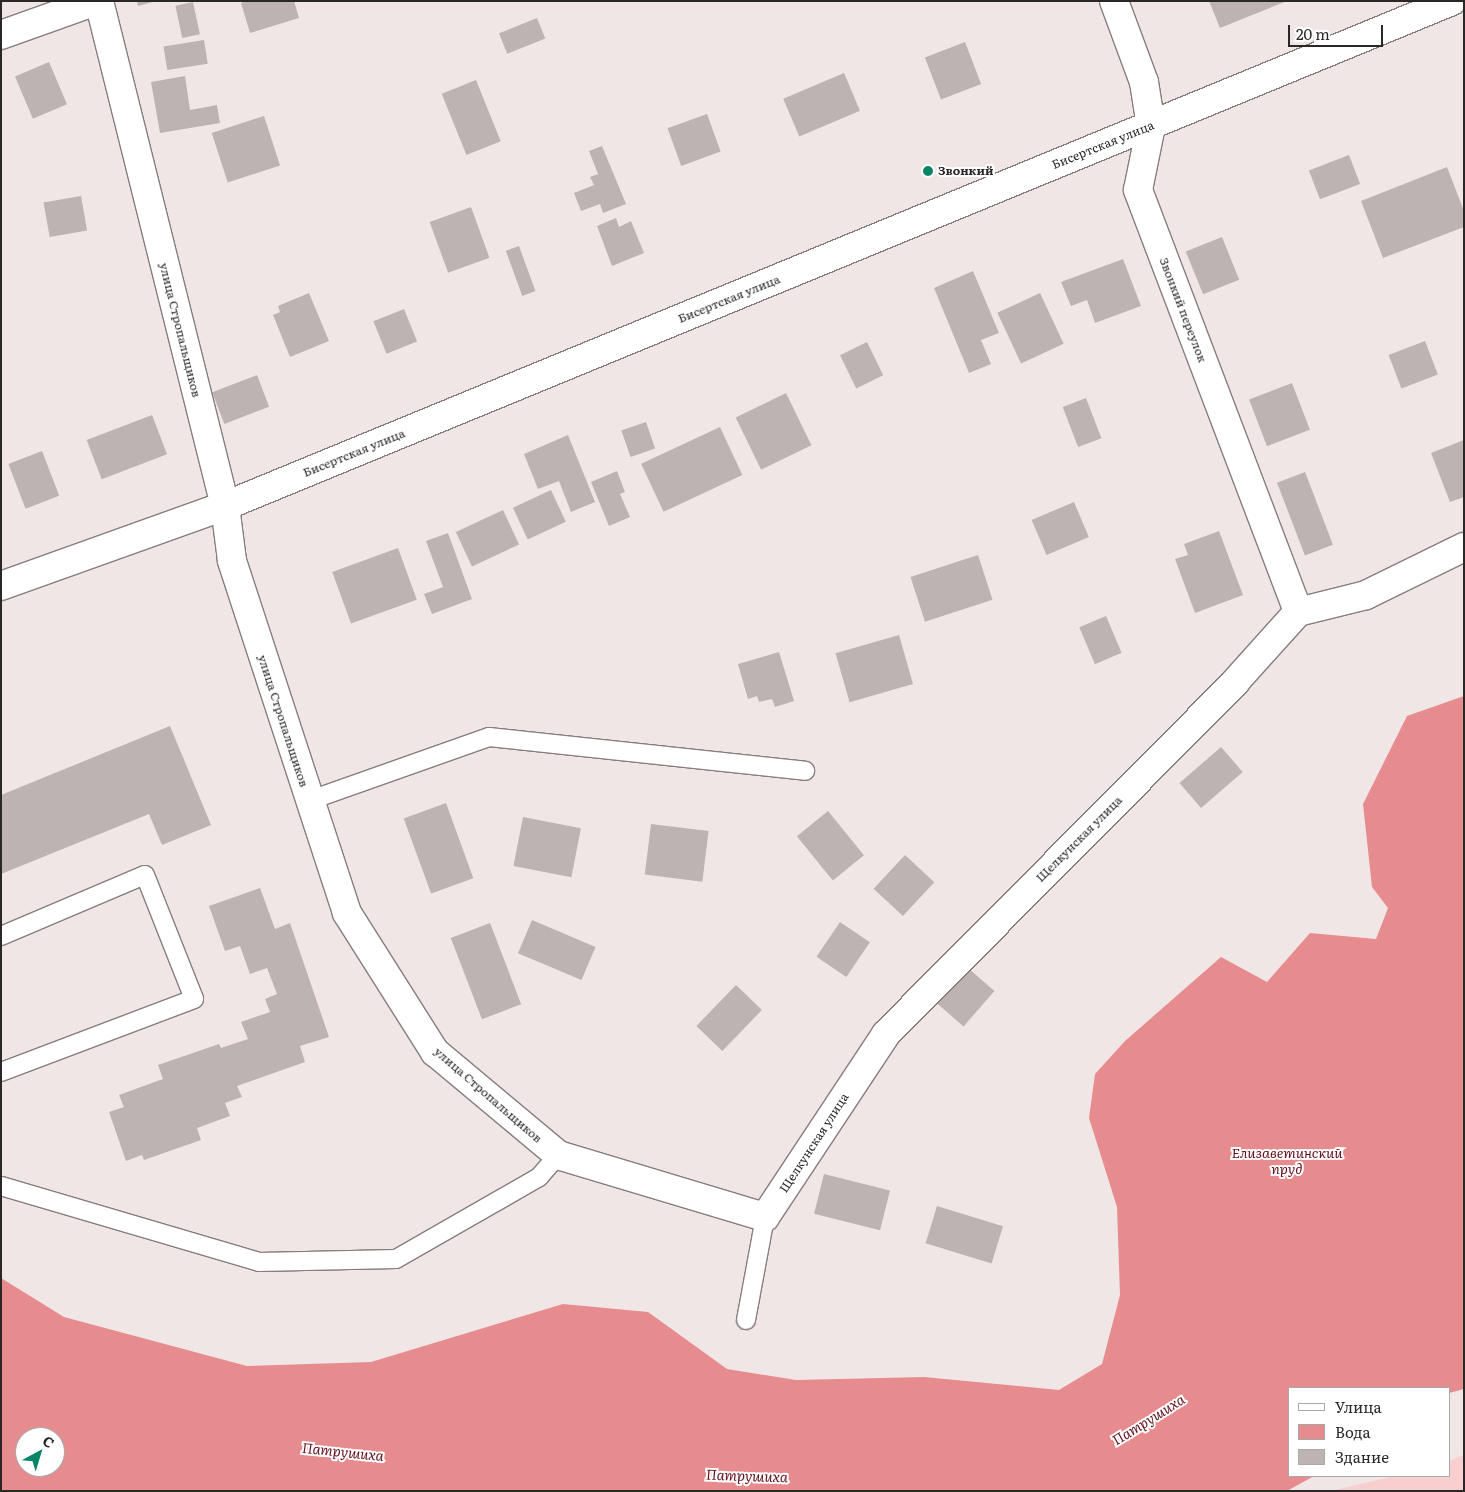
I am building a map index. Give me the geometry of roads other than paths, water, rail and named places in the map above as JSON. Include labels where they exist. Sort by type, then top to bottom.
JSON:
[{"type":"street","points":[[1,35],[98,1]]},
{"type":"street","name":"улица Стропальщиков","points":[[98,1],[224,506],[232,562],[308,801],[347,913],[435,1052],[558,1155],[765,1217]]},
{"type":"street","name":"Звонкий переулок","points":[[1114,1],[1144,82],[1151,126],[1138,190],[1298,612]]},
{"type":"street","name":"Бисертская улица","points":[[1,586],[224,506],[1452,1]]},
{"type":"street","points":[[1298,612],[1366,595],[1464,547]]},
{"type":"street","name":"Щелкунская улица","points":[[765,1217],[886,1034],[1235,682],[1298,612]]},
{"type":"lane","points":[[308,801],[489,737],[805,771]]},
{"type":"lane","points":[[1,936],[145,876],[194,999],[1,1072]]},
{"type":"lane","points":[[1,1186],[259,1262],[396,1259],[539,1176],[558,1155]]},
{"type":"lane","points":[[746,1320],[765,1217]]},
{"type":"water","name":"Елизаветинский пруд","points":[[1464,696],[1464,1389],[1450,1393],[1450,1387],[1288,1387],[1288,1477],[1312,1477],[1287,1491],[1,1491],[1,1278],[64,1317],[247,1366],[371,1362],[563,1304],[648,1312],[727,1369],[796,1380],[924,1377],[1059,1390],[1102,1364],[1120,1295],[1117,1207],[1089,1118],[1095,1074],[1125,1041],[1221,957],[1267,982],[1310,933],[1376,939],[1388,908],[1372,887],[1363,804],[1407,716]]},
{"type":"place","name":"Звонкий","points":[[928,171]]},
{"type":"water label","name":"Патрушиха","points":[[1148,1419]]},
{"type":"water label","name":"Патрушиха","points":[[343,1451]]},
{"type":"water label","name":"Патрушиха","points":[[747,1475]]}]
